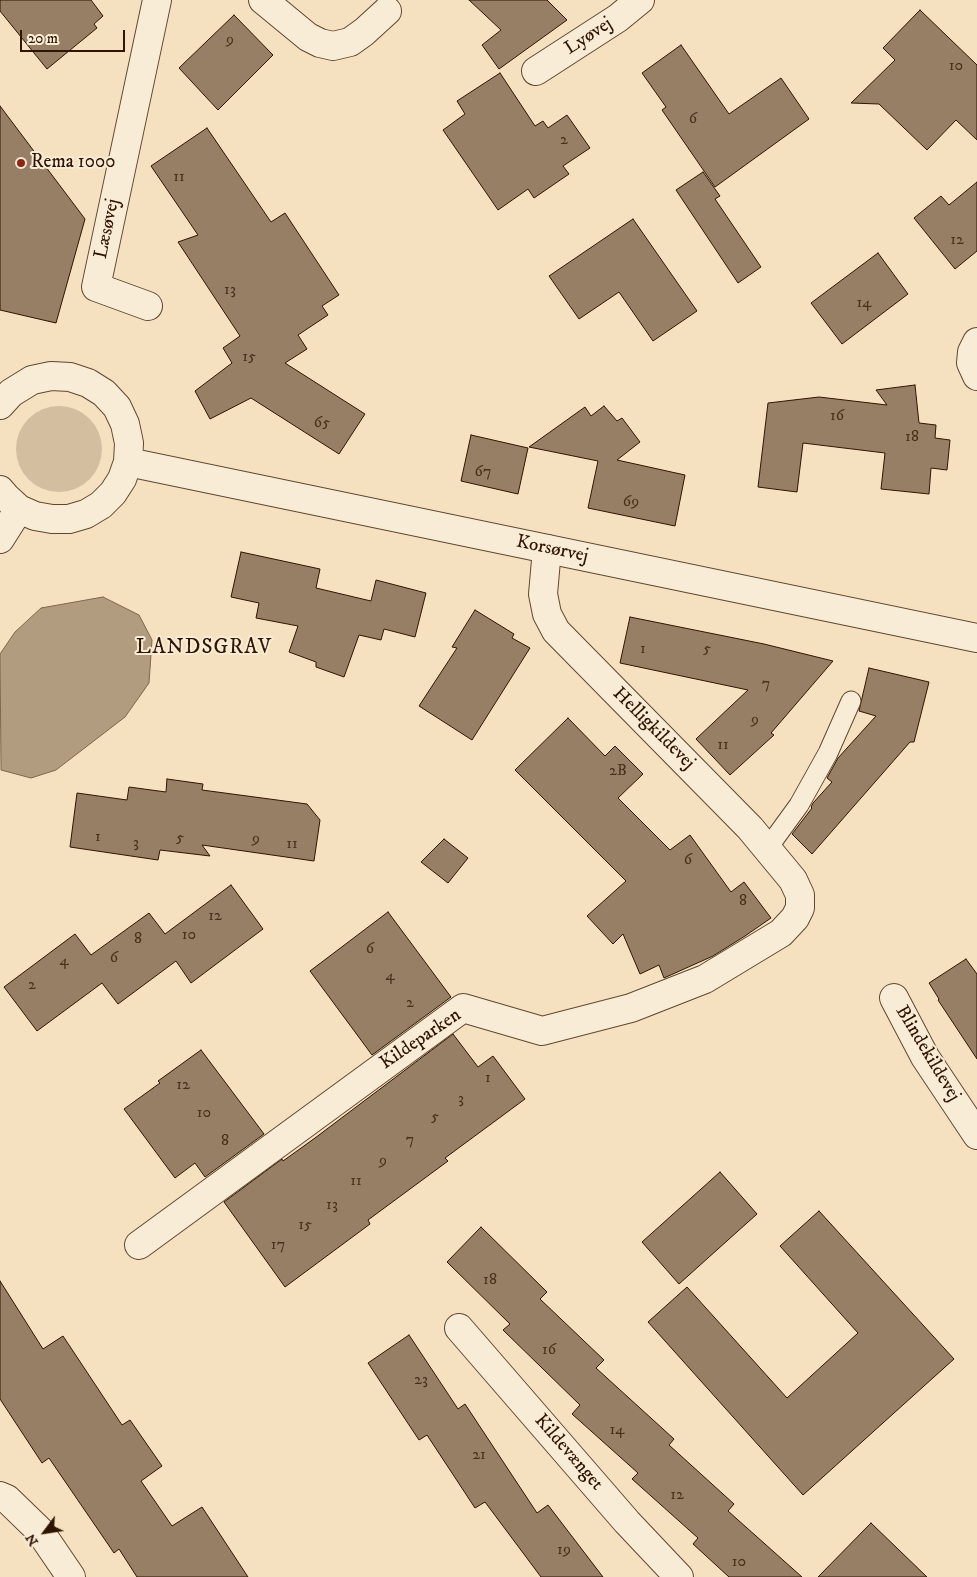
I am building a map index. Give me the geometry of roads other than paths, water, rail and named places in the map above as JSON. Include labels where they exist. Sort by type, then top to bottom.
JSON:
[{"type":"street","name":"Læsøvej","points":[[148,306],[96,287],[157,0]]},
{"type":"street","points":[[263,0],[308,37],[320,43],[333,46],[350,42],[387,11]]},
{"type":"street","name":"Lyøvej","points":[[536,71],[618,18],[640,0]]},
{"type":"street","points":[[977,342],[972,352],[972,363],[977,376]]},
{"type":"street","points":[[0,405],[23,384],[51,376],[70,377],[88,383],[104,393],[117,407],[125,424],[129,443],[128,462],[122,479],[113,493],[101,505],[86,514],[69,519],[35,516],[19,509],[0,490]]},
{"type":"street","name":"Korsørvej","points":[[128,462],[977,638]]},
{"type":"street","points":[[0,539],[19,509]]},
{"type":"street","name":"Helligkildevej","points":[[546,549],[543,594],[547,614],[556,631],[750,828],[793,880],[800,895]]},
{"type":"street","name":"Kildeparken","points":[[139,1245],[463,1008],[542,1031],[631,1008],[705,980],[780,933],[795,918],[800,908],[800,895]]},
{"type":"street","name":"Blindekildevej","points":[[894,998],[925,1057],[977,1135]]},
{"type":"street","name":"Kildevænget","points":[[459,1328],[627,1522],[679,1577]]},
{"type":"street","points":[[0,1496],[7,1499],[39,1530],[71,1577]]},
{"type":"lane","points":[[767,849],[800,805],[828,753],[851,701]]},
{"type":"place","name":"Rema 1000","points":[[21,163]]},
{"type":"district","name":"LANDSGRAV","points":[[204,649]]}]
